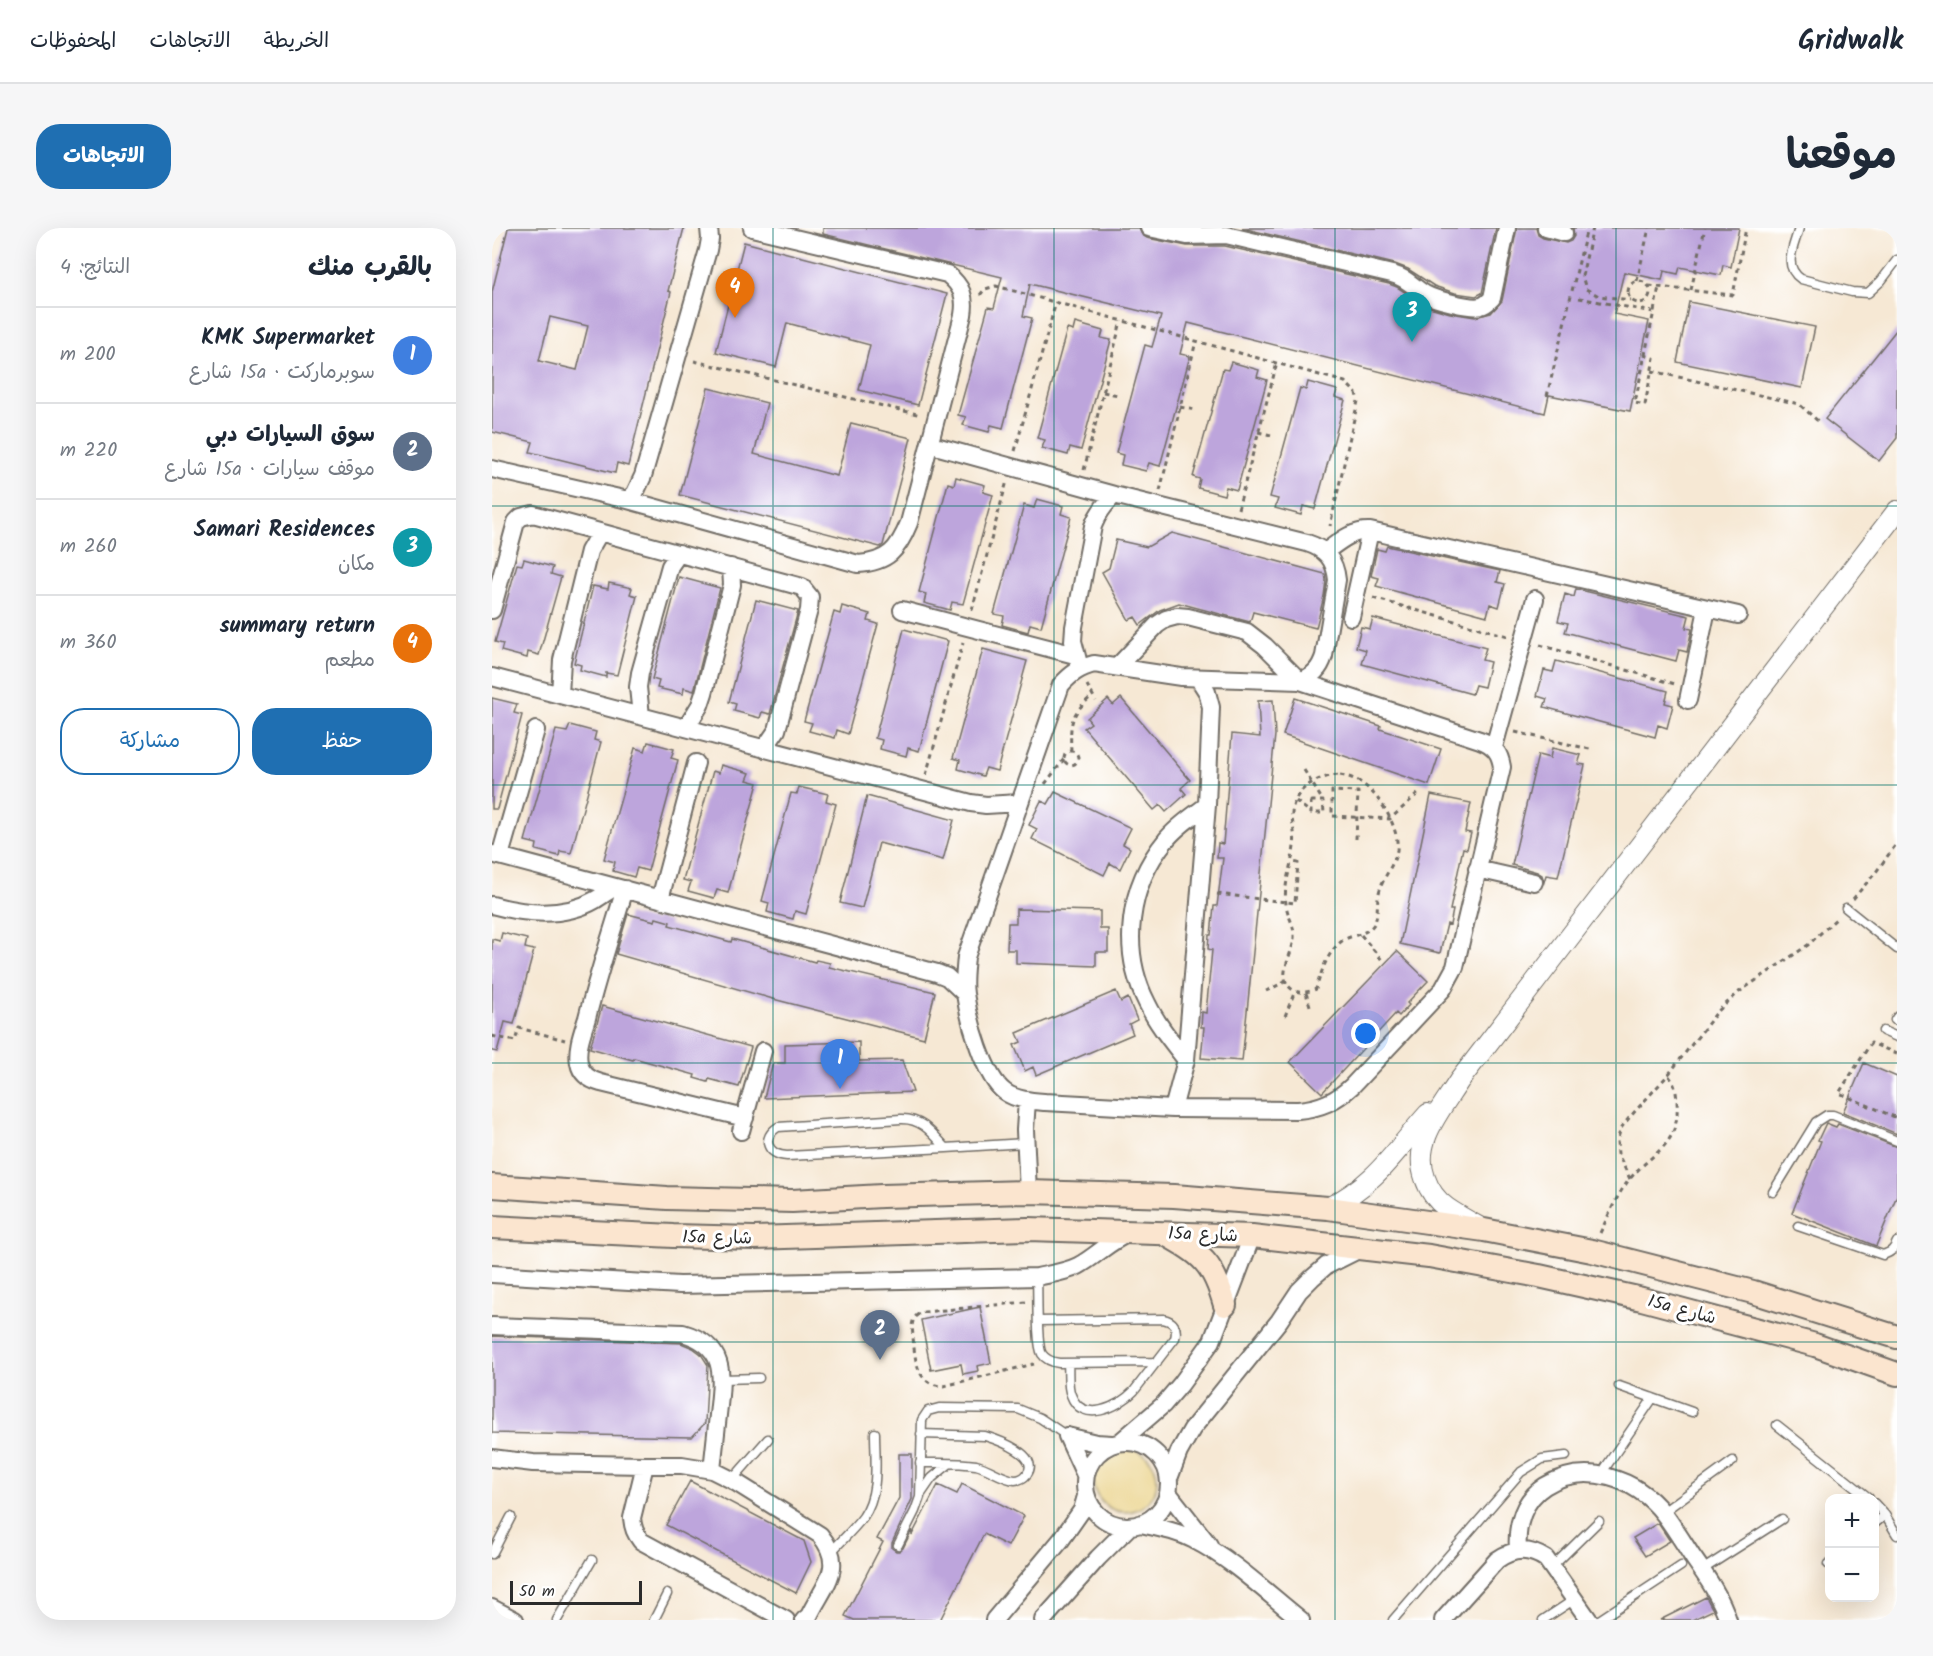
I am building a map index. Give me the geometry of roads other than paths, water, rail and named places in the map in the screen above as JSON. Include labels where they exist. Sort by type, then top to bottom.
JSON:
[{"type":"main road","name":"15a شارع","points":[[492,1186],[667,1198],[792,1201],[1028,1192],[1174,1196],[1328,1208],[1484,1230],[1592,1251],[1753,1292],[1897,1337]]},
{"type":"main road","points":[[1252,1236],[1260,1227],[1281,1217],[1444,1235],[1484,1230]]},
{"type":"main road","name":"15a شارع","points":[[492,1227],[590,1233],[754,1238],[1028,1229],[1252,1236],[1440,1258],[1539,1276],[1642,1299],[1815,1346],[1897,1374]]},
{"type":"main road","points":[[1161,1232],[1188,1246],[1211,1267],[1219,1282],[1225,1305]]},
{"type":"main road","points":[[1815,1346],[1851,1349],[1897,1363]]},
{"type":"street","points":[[628,500],[643,476],[708,250],[709,228]]},
{"type":"street","points":[[492,469],[628,500],[858,564],[872,563],[885,558],[896,548],[909,523],[965,303],[963,292],[956,281],[947,274],[752,228]]},
{"type":"street","points":[[1149,228],[1187,236],[1226,235],[1402,276],[1429,296],[1478,308],[1492,298],[1507,228]]},
{"type":"street","points":[[1546,228],[1564,233]]},
{"type":"street","points":[[939,447],[1114,495],[1307,543],[1325,552],[1332,560],[1337,580],[1324,656],[1316,672],[1300,681]]},
{"type":"street","points":[[902,610],[1077,662],[1198,678],[1300,681],[1480,740],[1494,747],[1502,767],[1458,955],[1449,978],[1434,998],[1341,1096],[1321,1106],[1298,1110],[1173,1109],[1027,1100],[1006,1093],[988,1073],[983,1061],[964,993],[966,957],[1061,685],[1077,662],[1074,627],[1093,526],[1097,514],[1114,495]]},
{"type":"street","points":[[1484,1230],[1446,1208],[1427,1185],[1421,1157],[1423,1142],[1429,1129],[1459,1082],[1897,511]]},
{"type":"street","points":[[492,610],[514,529],[520,517],[533,514],[796,585],[807,591],[810,597],[809,610],[777,730],[764,748]]},
{"type":"street","points":[[1325,552],[1348,536],[1370,531],[1738,615]]},
{"type":"street","points":[[1351,617],[1370,531]]},
{"type":"street","points":[[560,695],[562,660],[590,551],[600,532]]},
{"type":"street","points":[[641,716],[638,693],[640,673],[670,566],[679,553]]},
{"type":"street","points":[[686,728],[702,699],[732,585],[731,567]]},
{"type":"street","points":[[1494,747],[1535,599]]},
{"type":"street","points":[[1688,700],[1707,609]]},
{"type":"street","points":[[1117,667],[1157,625],[1177,616],[1247,633],[1265,646],[1300,681]]},
{"type":"street","points":[[492,677],[971,803],[986,805],[1019,803]]},
{"type":"street","points":[[1173,1109],[1186,1060],[1207,805],[1211,707],[1207,692],[1198,678]]},
{"type":"street","points":[[536,730],[496,855],[937,973],[947,976],[964,993]]},
{"type":"street","points":[[660,899],[696,763]]},
{"type":"street","points":[[1186,1060],[1153,1014],[1138,984],[1133,963],[1132,919],[1143,877],[1153,858],[1182,824],[1207,805]]},
{"type":"street","points":[[1477,869],[1534,882]]},
{"type":"street","points":[[492,904],[534,913],[569,910],[620,888]]},
{"type":"street","points":[[620,888],[578,1055],[579,1065],[584,1074],[601,1083],[743,1125],[764,1051]]},
{"type":"street","points":[[1328,1208],[1371,1181],[1439,1101],[1459,1082]]},
{"type":"street","points":[[1027,1100],[1025,1143],[1028,1192]]},
{"type":"street","points":[[492,1274],[680,1285],[1037,1277],[1077,1266],[1112,1241],[1136,1231]]},
{"type":"street","points":[[1085,1475],[1090,1462],[1100,1451],[1117,1442],[1163,1405],[1198,1362],[1212,1341],[1252,1236]]},
{"type":"street","points":[[1043,1620],[1098,1558],[1135,1525],[1153,1517],[1163,1507],[1169,1494],[1170,1476],[1179,1452],[1192,1429],[1279,1321],[1299,1291],[1326,1266],[1362,1248]]},
{"type":"street","points":[[492,1326],[683,1333],[704,1342],[718,1359],[722,1379],[712,1470]]},
{"type":"street","points":[[1067,1436],[1089,1442],[1141,1444],[1158,1453],[1170,1476]]},
{"type":"street","points":[[994,1620],[1072,1526],[1082,1510],[1086,1496],[1085,1475],[1067,1436]]},
{"type":"street","points":[[492,1458],[533,1463],[697,1466],[712,1470],[732,1480],[812,1528],[827,1543],[833,1562],[829,1582],[809,1616],[804,1620]]},
{"type":"street","points":[[645,1465],[632,1518],[636,1534],[641,1541],[786,1620]]},
{"type":"street","points":[[1518,1550],[1519,1523],[1531,1499],[1541,1489],[1554,1480],[1569,1475],[1601,1474],[1635,1489],[1663,1512],[1702,1570],[1725,1610],[1728,1620]]},
{"type":"street","points":[[1169,1494],[1216,1552]]},
{"type":"street","points":[[1086,1496],[1092,1509],[1116,1525],[1135,1525],[1167,1530],[1216,1552],[1301,1620]]},
{"type":"street","points":[[1443,1620],[1497,1560],[1506,1553],[1518,1550],[1528,1550],[1546,1559],[1589,1620]]},
{"type":"street","points":[[492,1608],[515,1620]]},
{"type":"lane","points":[[1798,228],[1790,258],[1790,267],[1801,279],[1860,294],[1875,288],[1897,260]]},
{"type":"lane","points":[[1846,908],[1897,949]]},
{"type":"lane","points":[[1882,1031],[1897,1037]]},
{"type":"lane","points":[[1773,1192],[1816,1122],[1821,1118],[1833,1115],[1897,1141]]},
{"type":"lane","points":[[946,1148],[923,1125],[909,1119],[778,1127],[768,1138],[768,1146],[779,1156],[946,1148],[1025,1143]]},
{"type":"lane","points":[[1798,1226],[1883,1255],[1894,1249],[1897,1242]]},
{"type":"lane","points":[[1037,1277],[1041,1351],[1047,1360],[1068,1363],[1157,1362]]},
{"type":"lane","points":[[1039,1321],[1168,1320],[1176,1327],[1175,1338],[1157,1362],[1127,1398],[1111,1407],[1095,1411],[1081,1407],[1071,1396],[1068,1363]]},
{"type":"lane","points":[[722,1379],[759,1378]]},
{"type":"lane","points":[[1619,1386],[1692,1412]]},
{"type":"lane","points":[[1601,1474],[1653,1398]]},
{"type":"lane","points":[[920,1497],[922,1420],[924,1415],[933,1409],[1006,1408],[1029,1412],[1067,1436]]},
{"type":"lane","points":[[1777,1425],[1864,1494]]},
{"type":"lane","points":[[831,1552],[863,1517],[868,1508],[874,1487],[875,1433]]},
{"type":"lane","points":[[920,1463],[969,1464],[984,1467],[1013,1480],[1020,1480],[1030,1469],[1030,1462],[1026,1456],[992,1438],[921,1434]]},
{"type":"lane","points":[[732,1480],[768,1439]]},
{"type":"lane","points":[[1393,1620],[1521,1472],[1542,1460],[1566,1456]]},
{"type":"lane","points":[[1663,1512],[1733,1461]]},
{"type":"lane","points":[[898,1545],[920,1497],[932,1478],[950,1464]]},
{"type":"lane","points":[[1879,1508],[1897,1535]]},
{"type":"lane","points":[[1879,1520],[1885,1515]]},
{"type":"lane","points":[[492,1554],[511,1517]]},
{"type":"lane","points":[[1702,1570],[1782,1519]]},
{"type":"lane","points":[[1552,1567],[1599,1521]]},
{"type":"lane","points":[[557,1620],[592,1560]]},
{"type":"lane","points":[[1599,1620],[1681,1566]]},
{"type":"lane","points":[[654,1620],[667,1594]]},
{"type":"lane","points":[[1543,1620],[1575,1599]]},
{"type":"place","name":"summary return","points":[[735,318]]},
{"type":"place","name":"Samari Residences","points":[[1412,342]]},
{"type":"place","name":"KMK Supermarket","points":[[840,1089]]},
{"type":"place","name":"سوق السيارات دبي","points":[[880,1360]]}]
